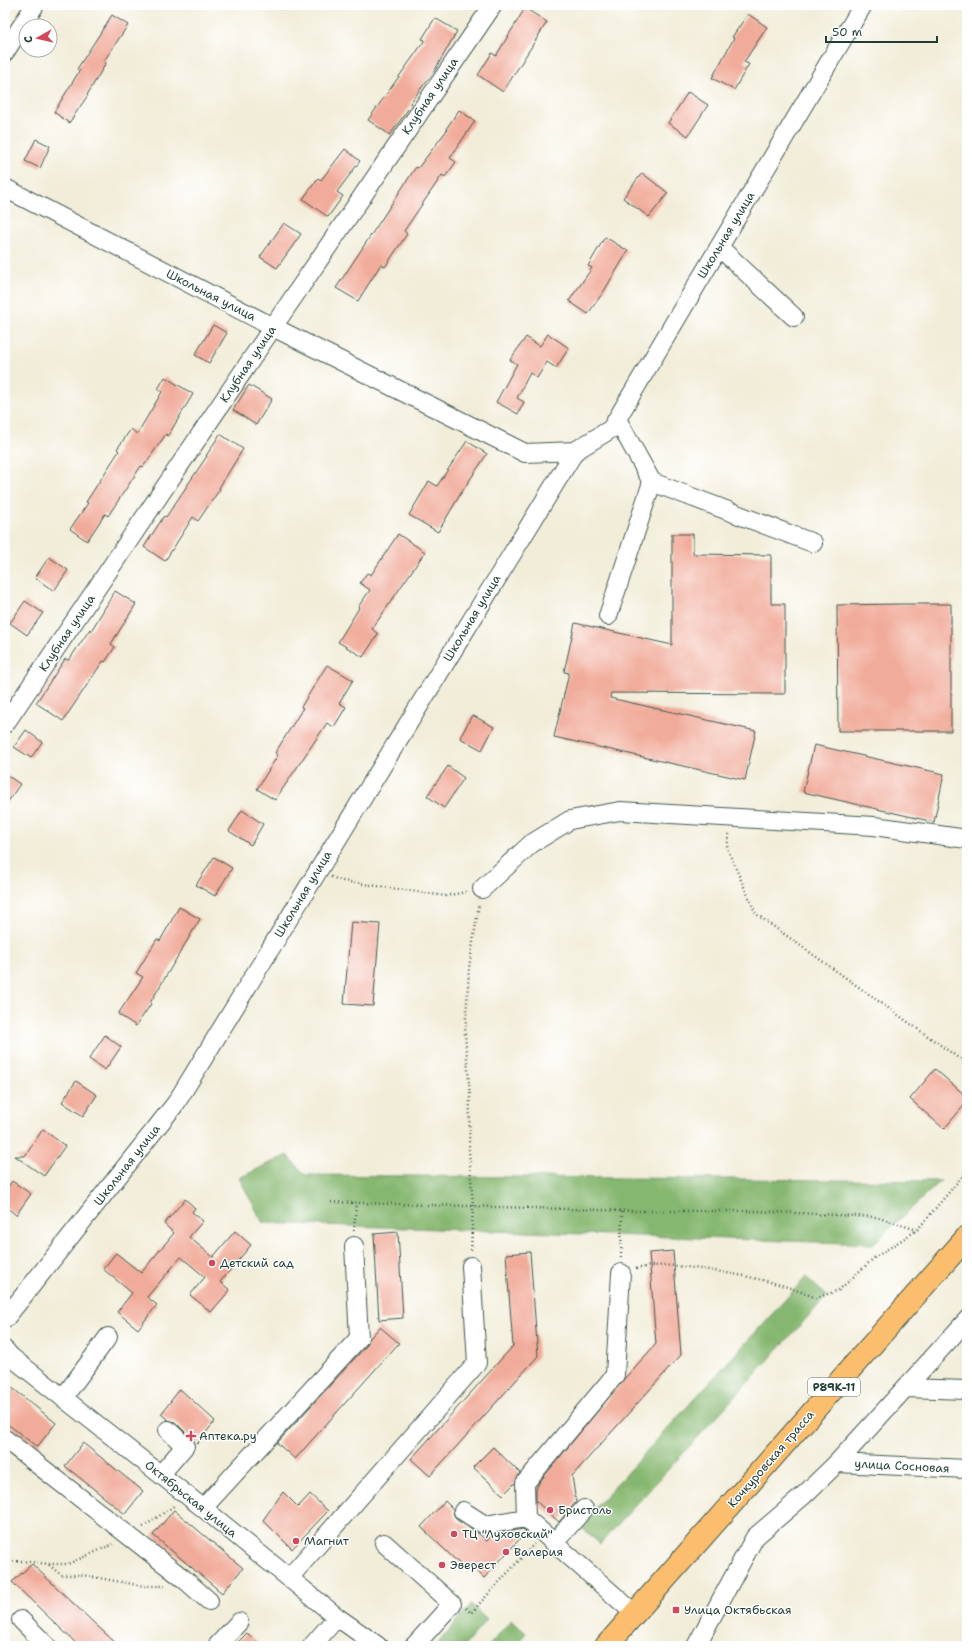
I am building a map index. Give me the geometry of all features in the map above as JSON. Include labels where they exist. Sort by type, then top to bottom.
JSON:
[{"type":"main road","name":"Кочкуровская трасса","points":[[606,1646],[967,1237]]},
{"type":"street","points":[[5,52],[35,5]]},
{"type":"street","name":"Клубная улица","points":[[5,724],[273,327],[493,5]]},
{"type":"street","name":"Школьная улица","points":[[5,1319],[176,1103],[575,451],[611,429],[864,5]]},
{"type":"street","name":"Школьная улица","points":[[5,188],[273,327],[525,453],[575,451]]},
{"type":"street","points":[[719,247],[794,317]]},
{"type":"street","points":[[617,419],[652,482],[814,543]]},
{"type":"street","points":[[608,616],[652,482]]},
{"type":"street","points":[[482,889],[531,844],[570,820],[620,811],[874,826],[967,839]]},
{"type":"street","points":[[198,1504],[359,1338],[354,1246]]},
{"type":"street","points":[[289,1578],[477,1363],[470,1266]]},
{"type":"street","points":[[621,1273],[615,1375],[525,1483],[526,1518],[634,1613]]},
{"type":"street","points":[[696,1646],[755,1537],[803,1496],[837,1463],[967,1320]]},
{"type":"street","points":[[63,1398],[108,1337]]},
{"type":"street","name":"Октябрьская улица","points":[[5,1350],[10,1356],[161,1474],[337,1617],[378,1646]]},
{"type":"street","points":[[906,1388],[967,1390]]},
{"type":"street","points":[[161,1474],[185,1446],[168,1430]]},
{"type":"street","points":[[5,1439],[184,1579],[209,1601]]},
{"type":"street","name":"улица Сосновая","points":[[837,1463],[967,1469]]},
{"type":"street","points":[[549,1538],[584,1509]]},
{"type":"street","points":[[463,1511],[485,1525],[526,1518]]},
{"type":"street","points":[[384,1543],[452,1604],[414,1646]]},
{"type":"street","points":[[312,1646],[337,1617]]},
{"type":"street","points":[[20,1620],[47,1646]]},
{"type":"street","points":[[217,1646],[239,1622]]},
{"type":"path","points":[[731,818],[727,848],[756,914],[967,1064]]},
{"type":"path","points":[[317,872],[343,881],[445,896],[482,889],[469,968],[465,1034],[470,1095],[469,1150],[473,1206],[470,1266]]},
{"type":"path","points":[[622,1210],[621,1273],[645,1266],[664,1264],[746,1276],[791,1287],[816,1298],[839,1290],[874,1258],[917,1230],[967,1171]]},
{"type":"path","points":[[327,1202],[622,1210],[756,1211],[876,1217],[917,1230]]},
{"type":"path","points":[[354,1246],[356,1203]]},
{"type":"path","points":[[5,1562],[22,1561],[49,1564],[68,1564],[130,1537],[169,1508],[182,1502],[198,1504]]},
{"type":"path","points":[[465,1607],[471,1613],[549,1538]]},
{"type":"path","points":[[49,1564],[61,1575],[82,1575],[144,1586],[172,1586],[184,1579]]},
{"type":"green space","points":[[287,1155],[305,1175],[941,1181],[873,1244],[263,1223],[239,1178]]},
{"type":"green space","points":[[806,1277],[827,1296],[600,1544],[579,1525]]},
{"type":"green space","points":[[471,1605],[487,1620],[464,1646],[435,1646]]},
{"type":"green space","points":[[511,1620],[526,1633],[515,1646],[489,1646]]},
{"type":"building","points":[[525,8],[547,22],[503,92],[478,75],[492,53],[496,56]]},
{"type":"building","points":[[748,14],[767,27],[744,62],[749,64],[734,90],[712,78],[734,38],[732,37]]},
{"type":"building","points":[[112,15],[128,25],[104,61],[106,63],[88,95],[69,123],[54,112],[80,70],[77,69]]},
{"type":"building","points":[[435,18],[457,31],[435,70],[410,103],[411,105],[390,135],[368,120],[425,40],[422,39]]},
{"type":"building","points":[[688,92],[708,105],[688,136],[668,123]]},
{"type":"building","points":[[459,110],[475,121],[450,158],[456,162],[445,177],[442,175],[404,231],[407,234],[385,267],[381,264],[358,301],[336,288],[416,167],[418,168],[447,130],[446,129]]},
{"type":"building","points":[[36,139],[50,146],[40,168],[25,161]]},
{"type":"building","points":[[345,149],[360,161],[337,192],[343,196],[328,217],[303,199],[318,178],[321,180]]},
{"type":"building","points":[[642,173],[668,193],[649,217],[623,198]]},
{"type":"building","points":[[284,223],[301,234],[277,268],[260,257]]},
{"type":"building","points":[[605,237],[628,251],[588,314],[569,301],[592,268],[588,266]]},
{"type":"building","points":[[213,325],[227,333],[209,363],[195,355]]},
{"type":"building","points":[[548,334],[569,348],[556,368],[547,362],[537,378],[530,373],[517,398],[524,402],[518,414],[496,402],[517,364],[510,360],[526,337],[540,346]]},
{"type":"building","points":[[165,377],[193,394],[168,436],[166,434],[143,467],[141,466],[108,516],[105,514],[87,541],[70,529],[88,503],[86,502],[119,451],[117,449],[131,429],[137,434],[162,392],[158,389]]},
{"type":"building","points":[[249,385],[272,399],[256,425],[233,410]]},
{"type":"building","points":[[220,434],[243,449],[219,488],[220,489],[198,521],[193,517],[165,561],[144,547],[164,516],[166,517]]},
{"type":"building","points":[[467,441],[487,454],[461,493],[438,532],[409,515],[429,481],[437,486]]},
{"type":"building","points":[[398,534],[425,552],[372,629],[378,634],[363,657],[338,642],[359,608],[358,607],[370,590],[360,583],[367,573],[371,575]]},
{"type":"building","points":[[672,534],[693,534],[693,554],[771,555],[771,604],[785,604],[785,694],[611,693],[610,698],[756,731],[745,780],[554,737],[569,673],[564,672],[575,623],[672,645]]},
{"type":"building","points":[[49,557],[68,570],[54,591],[35,578]]},
{"type":"building","points":[[115,591],[136,604],[111,644],[115,647],[105,662],[103,661],[63,721],[36,703],[65,659],[69,660],[90,629],[91,631]]},
{"type":"building","points":[[25,601],[43,613],[27,635],[10,623]]},
{"type":"building","points":[[951,604],[951,731],[838,731],[837,605]]},
{"type":"building","points":[[327,665],[353,680],[339,703],[346,707],[334,727],[327,723],[275,800],[257,789],[278,755],[275,753],[303,708],[301,707]]},
{"type":"building","points":[[472,715],[494,727],[482,750],[460,738]]},
{"type":"building","points":[[26,730],[42,742],[31,758],[14,747]]},
{"type":"building","points":[[814,745],[944,774],[934,822],[803,792]]},
{"type":"building","points":[[448,766],[464,778],[444,808],[427,796]]},
{"type":"building","points":[[5,774],[20,784],[5,806]]},
{"type":"building","points":[[242,810],[263,824],[251,845],[229,831]]},
{"type":"building","points":[[214,857],[232,868],[215,896],[196,885]]},
{"type":"building","points":[[179,907],[200,919],[150,1003],[151,1004],[136,1026],[118,1014],[143,977],[136,973],[157,939],[160,941]]},
{"type":"building","points":[[351,922],[380,924],[373,1006],[344,1004]]},
{"type":"building","points":[[105,1035],[121,1047],[105,1070],[89,1059]]},
{"type":"building","points":[[935,1069],[967,1097],[967,1102],[944,1129],[910,1099]]},
{"type":"building","points":[[76,1081],[97,1095],[83,1116],[62,1102]]},
{"type":"building","points":[[43,1129],[65,1146],[44,1176],[15,1156],[25,1156]]},
{"type":"building","points":[[12,1181],[31,1194],[16,1215],[5,1206],[5,1191]]},
{"type":"building","name":"Детский сад","points":[[185,1199],[195,1208],[192,1212],[203,1221],[189,1237],[213,1257],[235,1231],[251,1245],[220,1282],[230,1290],[211,1312],[190,1295],[205,1277],[181,1257],[147,1297],[157,1305],[138,1329],[117,1312],[132,1293],[103,1269],[116,1253],[141,1273],[174,1233],[164,1224]]},
{"type":"building","points":[[398,1232],[403,1318],[379,1320],[374,1234]]},
{"type":"building","points":[[673,1251],[681,1355],[572,1476],[576,1502],[559,1522],[536,1501],[536,1489],[540,1481],[624,1379],[656,1344],[649,1253]]},
{"type":"building","points":[[530,1252],[538,1356],[430,1476],[411,1459],[513,1346],[506,1254]]},
{"type":"building","points":[[380,1327],[399,1343],[295,1459],[277,1443],[367,1345],[369,1339]]},
{"type":"building","points":[[5,1382],[56,1423],[37,1447],[5,1422]]},
{"type":"building","points":[[180,1389],[215,1421],[197,1444],[175,1422],[168,1420],[161,1414]]},
{"type":"building","points":[[83,1443],[143,1491],[125,1514],[65,1466]]},
{"type":"building","points":[[493,1447],[520,1473],[515,1483],[503,1495],[473,1467]]},
{"type":"building","points":[[283,1492],[298,1507],[310,1494],[328,1511],[292,1549],[263,1520]]},
{"type":"building","name":"ТЦ \"Луховский\"","points":[[445,1501],[453,1509],[457,1520],[487,1541],[493,1534],[523,1529],[526,1532],[484,1578],[469,1564],[465,1569],[421,1527]]},
{"type":"building","points":[[174,1510],[243,1568],[222,1593],[153,1535]]},
{"type":"building","points":[[32,1564],[119,1646],[79,1646],[12,1582]]},
{"type":"building","points":[[247,1633],[262,1646],[234,1646]]},
{"type":"place","name":"Детский сад","points":[[212,1263]]},
{"type":"place","name":"Аптека.ру","points":[[191,1436]]},
{"type":"place","name":"Бристоль","points":[[550,1510]]},
{"type":"place","name":"ТЦ \"Луховский\"","points":[[454,1534]]},
{"type":"place","name":"Магнит","points":[[296,1541]]},
{"type":"place","name":"Валерия","points":[[506,1552]]},
{"type":"place","name":"Эверест","points":[[442,1565]]},
{"type":"place","name":"Улица Октябьская","points":[[676,1610]]}]
